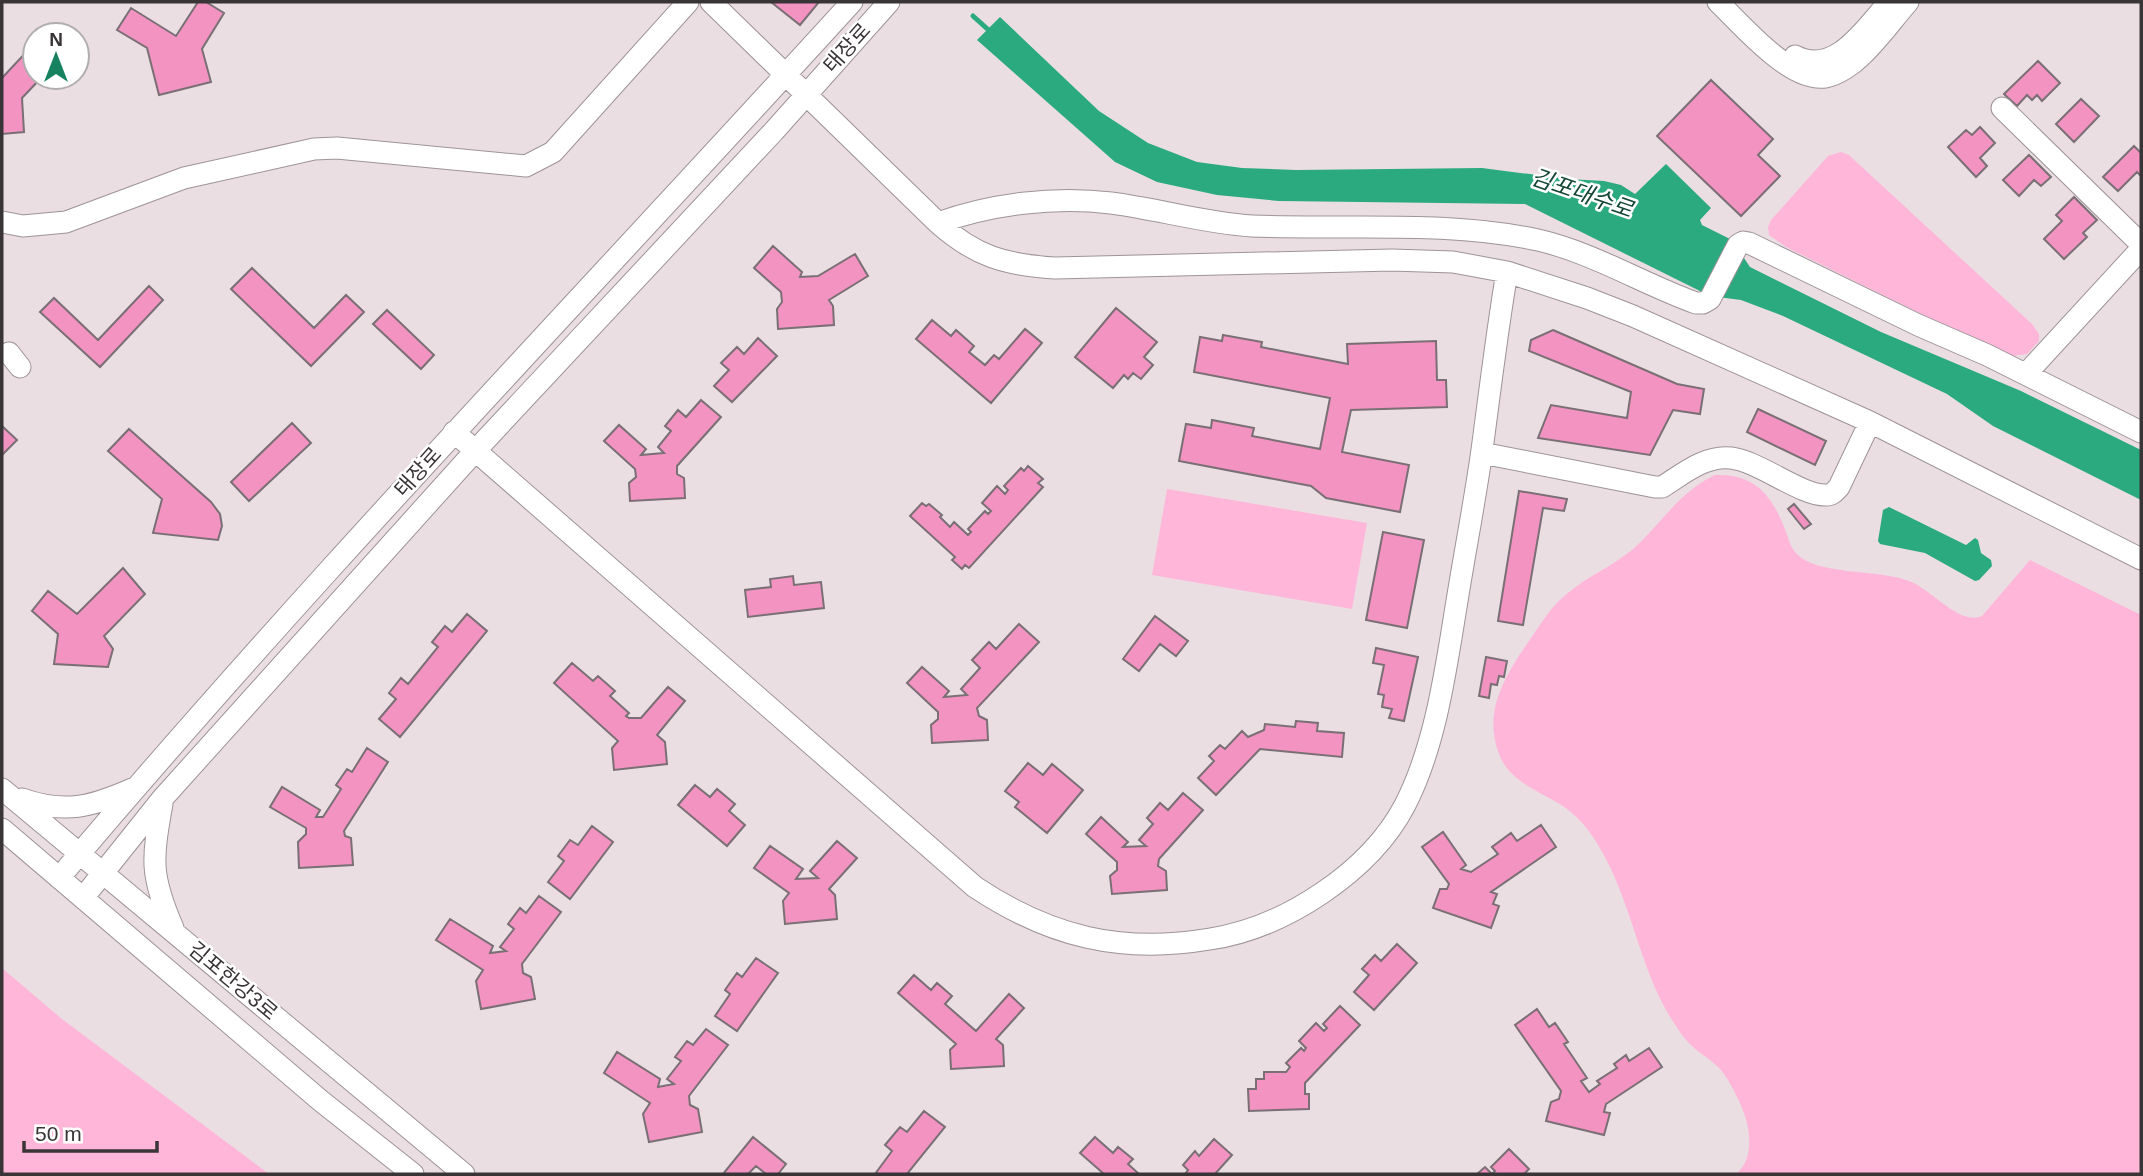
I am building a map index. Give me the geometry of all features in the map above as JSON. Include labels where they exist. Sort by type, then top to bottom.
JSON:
[{"type":"street","points":[[2,222],[23,226],[66,222],[184,177],[314,149],[337,148],[526,166],[553,152],[688,2]]},
{"type":"street","points":[[711,2],[938,223],[965,245],[980,253],[1004,262],[1055,268],[1392,260],[1443,261],[1507,272],[1621,312],[1870,422],[2141,559]]},
{"type":"street","name":"태장로","points":[[59,878],[454,432],[852,2]]},
{"type":"street","name":"태장로","points":[[83,898],[162,799],[476,450],[889,2]]},
{"type":"street","points":[[1717,2],[1796,72],[1811,77],[1826,77],[1842,70],[1862,55],[1908,2]]},
{"type":"street","points":[[1735,2],[1772,38],[1808,63],[1821,62],[1849,46],[1890,2]]},
{"type":"street","points":[[2001,108],[2141,247],[2026,374]]},
{"type":"street","points":[[938,223],[962,214],[989,209],[1082,201],[1111,203],[1248,226],[1483,231],[1542,241],[1566,249],[1613,266],[1696,303],[1710,299],[1738,245],[1749,243],[1918,325],[1987,355],[2141,432]]},
{"type":"street","points":[[454,432],[975,887],[1017,913],[1075,935],[1129,945],[1157,945],[1220,938],[1276,919],[1300,907],[1355,867],[1391,826],[1414,786],[1429,740],[1451,639],[1482,453],[1507,272]]},
{"type":"street","points":[[1482,453],[1655,487],[1662,486],[1706,461],[1730,458],[1805,489],[1828,495],[1834,493],[1839,486],[1870,422]]},
{"type":"street","points":[[5,791],[45,807],[64,809],[97,804],[137,787]]},
{"type":"street","name":"김포한강3로","points":[[5,791],[464,1174]]},
{"type":"street","points":[[162,799],[154,851],[154,875],[160,899],[176,933]]},
{"type":"street","name":"김포한강3로","points":[[2,829],[321,1101],[413,1174]]},
{"type":"shaded area","points":[[1841,152],[1849,155],[2032,324],[2039,334],[2039,341],[2027,354],[2013,356],[1911,309],[1786,247],[1769,235],[1771,220],[1828,156]]},
{"type":"shaded area","points":[[1715,475],[1741,478],[1760,489],[1780,517],[1792,548],[1805,560],[1833,569],[1909,581],[1964,616],[1982,616],[2030,560],[2141,615],[2141,1174],[1736,1174],[1748,1155],[1749,1131],[1734,1091],[1720,1069],[1683,1037],[1660,999],[1619,888],[1595,840],[1567,809],[1511,773],[1499,754],[1493,722],[1495,707],[1506,678],[1557,603],[1633,549],[1681,499]]},
{"type":"shaded area","points":[[1167,489],[1367,523],[1352,609],[1152,575]]},
{"type":"shaded area","points":[[2,968],[62,1019],[269,1174],[2,1174]]},
{"type":"water","points":[[1000,17],[1099,111],[1148,143],[1197,162],[1242,168],[1296,170],[1482,168],[1604,181],[1621,185],[1635,194],[1666,164],[1711,208],[1700,220],[1702,225],[1732,240],[1750,267],[1881,332],[2021,391],[2141,450],[2141,500],[1993,426],[1947,394],[1783,316],[1741,300],[1710,296],[1525,204],[1279,201],[1217,195],[1157,182],[1115,162],[977,40]]},
{"type":"water","points":[[1889,507],[1966,545],[1975,538],[1981,553],[1991,560],[1992,566],[1975,581],[1925,553],[1880,544],[1878,541],[1883,510]]},
{"type":"building","points":[[198,2],[206,2],[224,13],[202,49],[211,82],[159,95],[147,48],[117,30],[131,8],[176,36]]},
{"type":"building","points":[[771,2],[819,2],[800,25]]},
{"type":"building","points":[[21,58],[21,91],[29,91],[22,98],[24,132],[2,134],[2,78]]},
{"type":"building","points":[[2038,61],[2060,83],[2042,101],[2037,95],[2032,100],[2027,95],[2017,106],[2004,94]]},
{"type":"building","points":[[1711,80],[1773,139],[1758,155],[1780,176],[1741,216],[1657,136]]},
{"type":"building","points":[[2081,99],[2099,116],[2074,142],[2056,124]]},
{"type":"building","points":[[1980,127],[1995,143],[1980,158],[1987,166],[1976,177],[1948,147],[1966,130],[1972,135]]},
{"type":"building","points":[[2134,146],[2141,153],[2141,176],[2137,172],[2118,191],[2103,177]]},
{"type":"building","points":[[2029,155],[2051,177],[2041,186],[2034,180],[2019,196],[2003,180]]},
{"type":"building","points":[[2074,197],[2097,220],[2083,233],[2087,237],[2064,259],[2044,239],[2062,221],[2056,215]]},
{"type":"building","points":[[773,246],[802,272],[800,277],[818,276],[855,254],[868,276],[829,300],[833,306],[834,325],[778,329],[777,309],[782,302],[781,292],[754,268]]},
{"type":"building","points":[[252,268],[314,328],[346,295],[364,312],[311,366],[231,289]]},
{"type":"building","points":[[149,286],[163,300],[100,367],[40,312],[54,298],[98,340]]},
{"type":"building","points":[[1116,308],[1157,342],[1144,357],[1153,365],[1141,379],[1133,373],[1128,379],[1124,375],[1113,388],[1075,357]]},
{"type":"building","points":[[387,310],[434,355],[421,369],[373,324]]},
{"type":"building","points":[[932,320],[951,336],[956,330],[974,346],[969,352],[985,365],[994,355],[999,359],[1025,329],[1042,343],[991,403],[916,339]]},
{"type":"building","points":[[1553,330],[1677,384],[1704,389],[1700,414],[1673,410],[1650,455],[1538,438],[1551,405],[1627,418],[1631,392],[1529,351],[1531,340]]},
{"type":"building","points":[[1223,335],[1262,342],[1261,347],[1348,364],[1347,344],[1436,341],[1437,380],[1446,380],[1447,407],[1351,410],[1342,452],[1409,465],[1400,512],[1326,498],[1311,486],[1179,461],[1186,424],[1211,428],[1212,420],[1254,428],[1252,436],[1320,449],[1330,398],[1194,372],[1200,337],[1222,341]]},
{"type":"building","points":[[758,338],[777,356],[732,402],[714,386],[729,370],[721,363],[737,347],[744,354]]},
{"type":"building","points":[[701,400],[721,417],[677,466],[677,474],[684,478],[685,498],[630,501],[629,483],[636,477],[635,469],[604,441],[619,425],[646,449],[641,455],[664,453],[658,447],[671,431],[665,426],[678,410],[686,417]]},
{"type":"building","points":[[1758,409],[1826,441],[1815,465],[1747,432]]},
{"type":"building","points":[[292,423],[311,443],[249,501],[231,482]]},
{"type":"building","points":[[2,426],[17,440],[2,455]]},
{"type":"building","points":[[129,429],[211,502],[220,514],[222,526],[218,540],[153,533],[162,499],[108,451]]},
{"type":"building","points":[[1028,466],[1043,479],[1038,483],[1043,487],[969,568],[965,565],[962,569],[952,560],[955,557],[910,516],[922,503],[926,506],[929,504],[942,515],[940,517],[950,527],[954,522],[968,535],[971,532],[968,529],[985,511],[988,514],[991,511],[982,503],[997,486],[1005,494],[1008,490],[1004,486],[1021,468],[1024,471]]},
{"type":"building","points":[[1519,491],[1567,499],[1564,511],[1543,508],[1523,625],[1498,621]]},
{"type":"building","points":[[1794,504],[1811,524],[1804,529],[1788,509]]},
{"type":"building","points":[[1383,532],[1424,540],[1407,628],[1366,620]]},
{"type":"building","points":[[123,568],[145,594],[104,636],[113,649],[108,667],[54,664],[58,634],[32,611],[48,591],[77,614]]},
{"type":"building","points":[[793,576],[794,585],[821,582],[824,608],[748,617],[745,590],[771,587],[770,579]]},
{"type":"building","points":[[467,614],[487,631],[400,737],[379,719],[396,699],[389,693],[401,678],[408,684],[438,647],[432,642],[445,626],[452,632]]},
{"type":"building","points":[[1155,616],[1188,641],[1176,656],[1160,644],[1139,671],[1123,659]]},
{"type":"building","points":[[1019,624],[1039,642],[977,708],[979,716],[987,720],[988,740],[932,743],[931,725],[938,719],[938,712],[907,683],[922,667],[949,691],[944,697],[967,695],[961,689],[980,668],[972,660],[989,642],[996,649]]},
{"type":"building","points":[[1376,648],[1418,657],[1404,721],[1389,718],[1392,709],[1382,707],[1384,695],[1378,694],[1384,665],[1373,663]]},
{"type":"building","points":[[1486,657],[1507,661],[1504,677],[1499,676],[1497,685],[1491,684],[1489,698],[1479,696]]},
{"type":"building","points":[[572,663],[593,681],[598,676],[615,691],[610,696],[629,713],[626,716],[629,718],[641,718],[668,687],[685,701],[657,735],[665,742],[667,764],[614,770],[612,748],[618,741],[554,683]]},
{"type":"building","points":[[1296,721],[1318,723],[1317,731],[1344,733],[1342,757],[1260,749],[1216,795],[1198,778],[1214,761],[1209,756],[1220,745],[1225,749],[1242,731],[1248,737],[1264,730],[1265,724],[1295,727]]},
{"type":"building","points":[[367,748],[388,762],[344,831],[345,836],[351,838],[353,865],[299,868],[298,842],[306,834],[306,828],[270,807],[282,787],[320,810],[316,817],[323,817],[341,789],[336,785],[347,769],[352,772]]},
{"type":"building","points":[[1028,763],[1043,775],[1052,764],[1083,790],[1047,833],[1015,807],[1019,802],[1005,791]]},
{"type":"building","points":[[695,785],[710,797],[717,789],[735,804],[729,811],[745,825],[727,846],[678,805]]},
{"type":"building","points":[[1183,793],[1203,810],[1159,859],[1158,866],[1166,871],[1167,890],[1112,894],[1110,876],[1117,870],[1117,862],[1086,834],[1101,817],[1128,842],[1123,847],[1146,846],[1139,840],[1153,824],[1147,818],[1160,803],[1168,810]]},
{"type":"building","points":[[1541,825],[1556,847],[1491,892],[1497,894],[1493,904],[1499,906],[1491,928],[1433,908],[1440,889],[1447,889],[1449,884],[1422,847],[1443,832],[1466,865],[1461,869],[1471,872],[1498,854],[1492,847],[1511,833],[1517,841]]},
{"type":"building","points":[[592,826],[613,842],[570,899],[548,882],[564,861],[558,856],[570,840],[578,845]]},
{"type":"building","points":[[837,841],[857,858],[829,889],[835,895],[837,919],[785,924],[783,901],[789,893],[754,868],[770,846],[803,869],[796,879],[818,878],[810,871]]},
{"type":"building","points":[[539,896],[561,912],[522,964],[523,973],[531,977],[535,999],[481,1009],[476,981],[483,970],[436,940],[450,919],[493,946],[490,953],[506,951],[500,947],[514,929],[508,924],[520,908],[526,913]]},
{"type":"building","points":[[1397,944],[1417,963],[1374,1010],[1354,992],[1369,975],[1362,969],[1375,955],[1381,961]]},
{"type":"building","points":[[756,958],[778,973],[737,1031],[715,1016],[730,994],[725,990],[737,973],[742,977]]},
{"type":"building","points":[[914,975],[931,990],[937,983],[952,996],[945,1004],[976,1031],[1009,994],[1024,1008],[996,1039],[1003,1045],[1004,1066],[951,1069],[950,1050],[956,1044],[898,993]]},
{"type":"building","points":[[1340,1006],[1360,1025],[1305,1083],[1305,1094],[1309,1094],[1309,1109],[1249,1111],[1248,1089],[1256,1089],[1256,1079],[1264,1079],[1264,1072],[1286,1072],[1290,1067],[1286,1063],[1301,1048],[1304,1051],[1306,1048],[1299,1041],[1316,1023],[1324,1031],[1327,1028],[1323,1024]]},
{"type":"building","points":[[1537,1009],[1549,1027],[1555,1023],[1568,1042],[1564,1044],[1587,1078],[1581,1081],[1589,1092],[1600,1084],[1597,1081],[1617,1068],[1614,1064],[1626,1055],[1629,1061],[1649,1048],[1662,1067],[1606,1104],[1604,1112],[1610,1113],[1604,1135],[1546,1121],[1551,1102],[1559,1099],[1561,1091],[1515,1025]]},
{"type":"building","points":[[706,1029],[728,1045],[689,1096],[690,1105],[698,1109],[702,1132],[649,1142],[643,1114],[650,1103],[604,1073],[617,1052],[660,1079],[658,1087],[674,1084],[667,1079],[681,1061],[675,1057],[687,1041],[693,1045]]},
{"type":"building","points":[[924,1111],[945,1127],[907,1174],[875,1174],[892,1151],[885,1145],[900,1127],[907,1132]]},
{"type":"building","points":[[753,1137],[786,1164],[778,1174],[766,1174],[756,1166],[748,1174],[723,1174]]},
{"type":"building","points":[[1095,1137],[1113,1153],[1118,1147],[1133,1159],[1128,1164],[1139,1174],[1104,1174],[1080,1153]]},
{"type":"building","points":[[1214,1139],[1232,1155],[1215,1174],[1185,1174],[1188,1170],[1183,1165],[1195,1151],[1199,1156]]},
{"type":"building","points":[[1509,1149],[1529,1169],[1524,1174],[1492,1174],[1495,1171],[1491,1167]]},
{"type":"building","points":[[1485,1167],[1492,1174],[1477,1174]]},
{"type":"waterway","name":"김포대수로","points":[[973,16],[993,34]]}]
